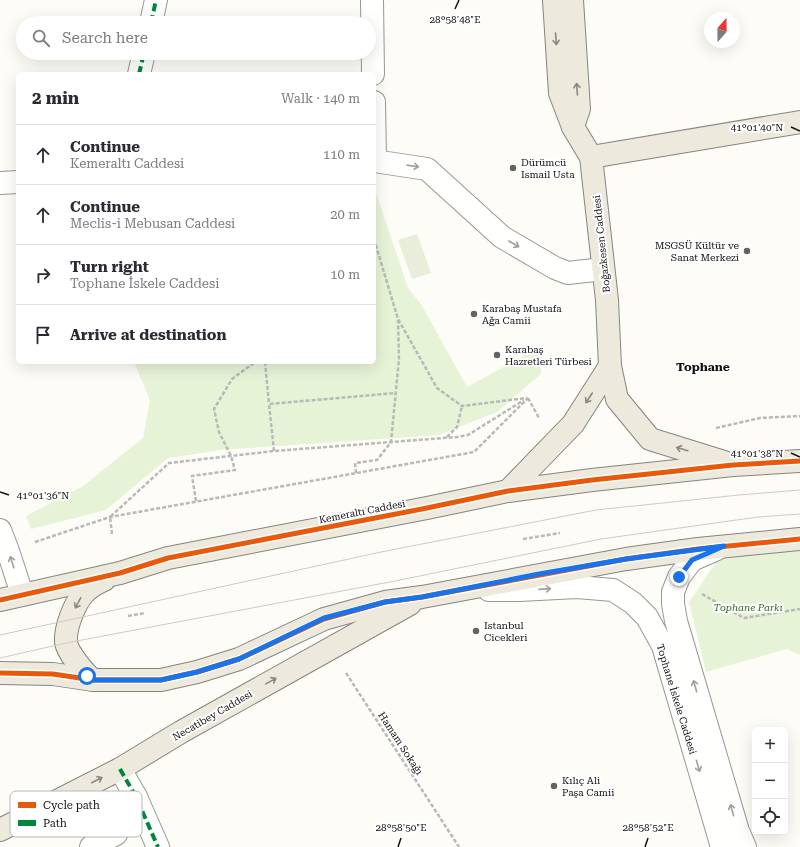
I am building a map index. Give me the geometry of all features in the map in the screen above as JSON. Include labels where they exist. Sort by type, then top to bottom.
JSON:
[{"type":"main road","name":"Boğazkesen Caddesi","points":[[554,0],[560,93],[573,127],[592,157],[607,300],[610,366],[617,398],[650,439],[733,465]]},
{"type":"main road","points":[[572,0],[579,109],[573,127]]},
{"type":"main road","points":[[592,157],[800,122]]},
{"type":"main road","points":[[508,491],[573,424],[610,366]]},
{"type":"main road","name":"Kemeraltı Caddesi","points":[[0,600],[120,572],[168,558],[508,491],[733,465],[800,461]]},
{"type":"main road","points":[[0,673],[53,674],[93,680],[161,680],[197,672],[239,659],[324,618],[385,602],[422,597],[626,559],[724,546],[800,539]]},
{"type":"main road","points":[[93,680],[87,676],[66,643],[69,619],[83,594],[94,584],[120,572]]},
{"type":"main road","name":"Necatibey Caddesi","points":[[77,791],[120,769],[181,732],[422,597]]},
{"type":"main road","name":"Necatibey Caddesi","points":[[0,830],[10,825]]},
{"type":"street","points":[[153,16],[156,0]]},
{"type":"street","points":[[372,0],[372,16]]},
{"type":"street","points":[[139,72],[142,60]]},
{"type":"street","points":[[373,60],[373,72]]},
{"type":"street","points":[[376,161],[427,168],[502,238],[555,268],[568,274],[603,269]]},
{"type":"street","points":[[0,183],[16,182]]},
{"type":"street","points":[[0,530],[22,594]]},
{"type":"street","name":"Tophane İskele Caddesi","points":[[724,546],[692,560],[679,577],[674,592],[673,604],[676,620],[738,831],[745,847]]},
{"type":"street","name":"Tophane İskele Caddesi","points":[[422,597],[487,590],[525,590],[578,587],[613,590],[633,603],[647,617],[663,646],[722,847]]},
{"type":"street","points":[[120,769],[133,791]]},
{"type":"street","points":[[142,811],[158,847]]},
{"type":"street","points":[[91,847],[110,837]]},
{"type":"path","points":[[376,246],[398,319],[436,388],[462,406],[528,398]]},
{"type":"path","points":[[356,473],[355,464],[377,460],[390,442],[399,359],[398,319]]},
{"type":"path","points":[[196,501],[192,476],[235,470],[231,456],[219,432],[214,409],[232,379],[252,364]]},
{"type":"path","points":[[265,364],[274,451]]},
{"type":"path","points":[[269,404],[396,393]]},
{"type":"path","points":[[528,398],[539,418]]},
{"type":"path","points":[[110,517],[169,463],[274,451],[458,438],[468,435],[528,398]]},
{"type":"path","points":[[8,551],[110,517],[474,452],[528,398]]},
{"type":"path","points":[[447,438],[457,427],[462,406]]},
{"type":"path","points":[[715,428],[760,418],[800,416]]},
{"type":"path","points":[[110,517],[112,534]]},
{"type":"path","points":[[523,540],[560,533]]},
{"type":"path","points":[[703,594],[744,618],[800,609]]},
{"type":"path","points":[[128,616],[145,613]]},
{"type":"green space","points":[[376,193],[408,288],[421,304],[467,387],[540,347],[541,374],[497,412],[439,435],[221,450],[168,458],[106,510],[31,529],[26,516],[83,486],[143,438],[150,400],[135,364],[376,364]]},
{"type":"green space","points":[[417,234],[431,273],[412,279],[398,240]]},
{"type":"green space","name":"Tophane Parkı","points":[[800,550],[800,655],[787,649],[706,672],[689,602],[719,558]]},
{"type":"tram line","points":[[0,635],[381,552],[596,510],[800,490]]},
{"type":"tram line","points":[[0,658],[66,643],[395,581],[601,539],[758,517],[800,514]]},
{"type":"marked path","points":[[153,16],[156,0]]},
{"type":"marked path","points":[[139,72],[142,60]]},
{"type":"marked path","points":[[120,769],[133,791]]},
{"type":"marked path","points":[[142,811],[158,847]]},
{"type":"cycle path","points":[[0,600],[120,573],[168,558],[508,491],[592,480],[733,465],[800,461]]},
{"type":"cycle path","points":[[0,673],[53,674],[93,680],[161,680],[197,672],[239,659],[324,619],[385,602],[422,597],[626,559],[698,549],[800,539]]},
{"type":"place","name":"Dürümcü Ismail Usta","points":[[513,168]]},
{"type":"place","name":"MSGSÜ Kültür ve Sanat Merkezi","points":[[747,251]]},
{"type":"place","name":"Karabaş Mustafa Ağa Camii","points":[[474,314]]},
{"type":"place","name":"Karabaş Hazretleri Türbesi","points":[[497,355]]},
{"type":"place","name":"Istanbul Cicekleri","points":[[476,631]]},
{"type":"place","name":"Kılıç Ali Paşa Camii","points":[[554,786]]},
{"type":"district","name":"Tophane","points":[[703,367]]},
{"type":"route","points":[[87,676],[93,680],[161,680],[197,672],[239,659],[324,618],[385,602],[422,597],[626,559],[724,546],[692,560],[679,577]]}]
